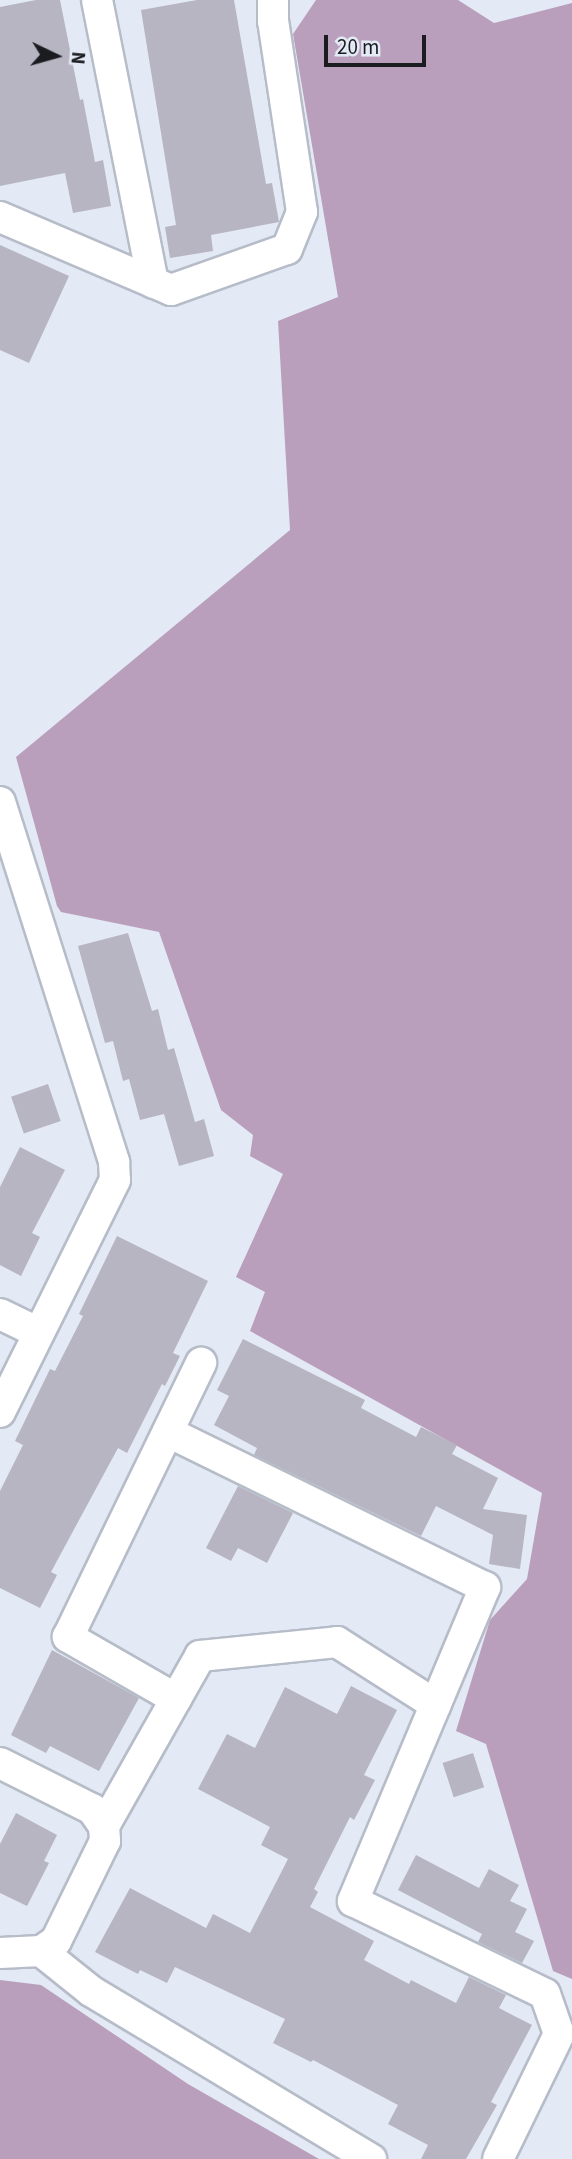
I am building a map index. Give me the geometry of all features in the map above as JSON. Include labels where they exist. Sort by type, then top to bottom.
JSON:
[{"type":"street","points":[[97,0],[153,282]]},
{"type":"street","points":[[0,217],[170,290],[287,249],[302,212],[273,21],[273,0]]},
{"type":"street","points":[[0,802],[114,1162],[114,1180],[0,1412]]},
{"type":"street","points":[[0,1314],[39,1333]]},
{"type":"street","points":[[176,1699],[68,1637],[201,1363]]},
{"type":"street","points":[[168,1432],[485,1587],[354,1901],[545,1994],[559,2034],[498,2159]]},
{"type":"street","points":[[104,1826],[200,1656],[337,1642],[436,1705]]},
{"type":"street","points":[[0,1763],[92,1809],[104,1826],[105,1841],[56,1941],[41,1951],[0,1953]]},
{"type":"street","points":[[41,1951],[91,1991],[371,2159]]},
{"type":"shaded area","points":[[316,0],[458,0],[494,23],[572,3],[572,1979],[553,1971],[486,1744],[456,1731],[490,1620],[527,1579],[542,1493],[250,1331],[265,1292],[236,1277],[283,1174],[250,1156],[253,1135],[221,1110],[159,932],[61,912],[57,906],[16,757],[290,530],[278,321],[338,297],[293,34]]},
{"type":"shaded area","points":[[0,1980],[41,1985],[188,2084],[319,2159],[0,2159]]},
{"type":"building","points":[[36,0],[60,0],[95,162],[103,160],[111,206],[73,213],[65,173],[0,186],[0,7]]},
{"type":"building","points":[[197,0],[234,0],[266,184],[272,183],[279,222],[211,235],[213,251],[170,258],[165,227],[176,225],[141,10]]},
{"type":"building","points":[[0,245],[69,276],[29,363],[0,350]]},
{"type":"building","points":[[128,933],[152,1011],[158,1009],[168,1050],[174,1048],[195,1122],[204,1119],[214,1156],[179,1166],[164,1114],[140,1120],[129,1079],[123,1081],[113,1041],[105,1043],[78,946]]},
{"type":"building","points":[[48,1084],[61,1121],[24,1134],[11,1097]]},
{"type":"building","points":[[20,1147],[65,1170],[32,1233],[40,1237],[21,1276],[0,1265],[0,1187]]},
{"type":"building","points":[[117,1236],[208,1281],[173,1353],[180,1356],[165,1386],[162,1384],[127,1453],[118,1448],[51,1572],[57,1575],[40,1608],[0,1588],[0,1491],[23,1445],[15,1441],[50,1369],[55,1371],[83,1316],[79,1314]]},
{"type":"building","points":[[243,1339],[365,1400],[361,1408],[416,1437],[421,1427],[457,1445],[452,1454],[498,1478],[483,1509],[527,1515],[520,1569],[489,1564],[493,1535],[436,1506],[421,1536],[254,1455],[257,1448],[214,1425],[229,1396],[217,1390]]},
{"type":"building","points":[[238,1486],[293,1513],[267,1563],[238,1548],[231,1561],[206,1548]]},
{"type":"building","points":[[52,1650],[139,1698],[99,1771],[50,1746],[46,1753],[11,1735]]},
{"type":"building","points":[[351,1686],[397,1710],[364,1775],[375,1780],[354,1820],[350,1817],[314,1889],[318,1892],[310,1907],[374,1941],[364,1960],[409,1984],[411,1980],[456,2003],[469,1977],[506,1995],[499,2008],[532,2025],[491,2102],[497,2105],[466,2159],[421,2159],[428,2145],[388,2124],[398,2105],[313,2060],[311,2062],[273,2043],[285,2019],[175,1967],[167,1983],[140,1970],[138,1974],[95,1952],[130,1888],[206,1928],[213,1914],[250,1933],[288,1859],[261,1845],[270,1827],[198,1789],[227,1734],[255,1748],[285,1687],[337,1714]]},
{"type":"building","points":[[473,1753],[484,1787],[454,1797],[443,1763]]},
{"type":"building","points":[[16,1813],[57,1835],[44,1861],[49,1863],[27,1906],[0,1893],[0,1844]]},
{"type":"building","points":[[416,1855],[479,1888],[489,1869],[519,1885],[510,1901],[527,1909],[515,1932],[534,1941],[522,1963],[478,1942],[482,1934],[398,1890]]}]
